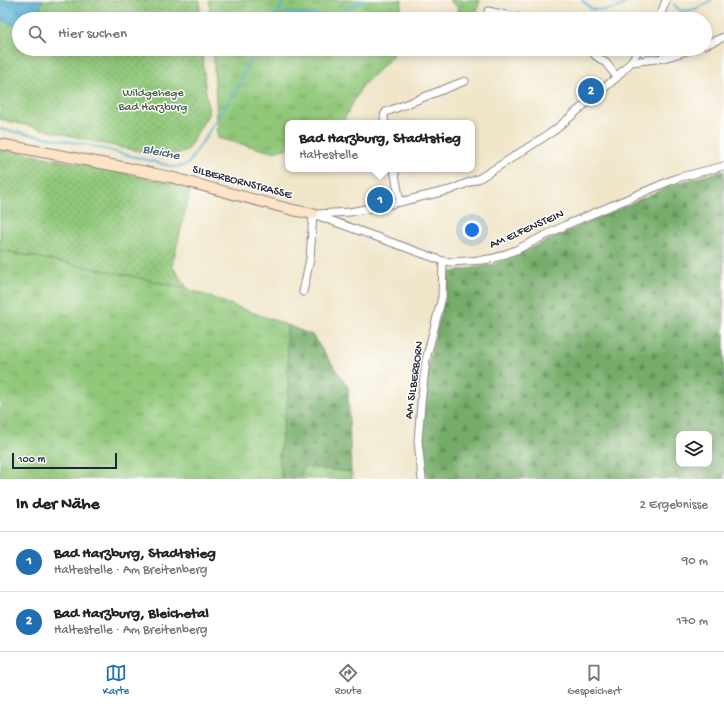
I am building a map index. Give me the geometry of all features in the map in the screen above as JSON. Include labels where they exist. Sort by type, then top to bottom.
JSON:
[{"type":"street","points":[[662,12],[666,0]]},
{"type":"street","points":[[488,11],[493,12]]},
{"type":"street","points":[[712,42],[724,37]]},
{"type":"street","points":[[596,56],[606,63],[617,77]]},
{"type":"street","points":[[303,292],[310,259],[313,214],[350,212],[400,202],[450,190],[480,178],[555,130],[617,77],[635,56]]},
{"type":"street","points":[[631,62],[671,56]]},
{"type":"street","points":[[384,120],[384,114],[386,112],[465,82]]},
{"type":"street","name":"SILBERBORNSTRASSE","points":[[0,144],[170,177],[313,214]]},
{"type":"street","name":"AM ELFENSTEIN","points":[[313,214],[444,261],[482,260],[495,258],[516,250],[566,225],[677,178],[724,166]]},
{"type":"street","points":[[395,172],[400,202]]},
{"type":"street","name":"AM SILBERBORN","points":[[422,479],[418,441],[421,404],[426,360],[442,297],[444,261]]},
{"type":"green space","name":"Wildgehege Bad Harzburg","points":[[0,0],[200,0],[200,12],[12,12],[12,56],[203,56],[209,113],[186,152],[165,155],[122,148],[0,119]]},
{"type":"green space","points":[[209,0],[402,0],[400,12],[210,12]]},
{"type":"green space","points":[[449,0],[480,0],[477,12],[458,12],[459,8]]},
{"type":"green space","points":[[213,56],[392,56],[362,86],[344,120],[285,120],[285,149],[272,152],[218,138]]},
{"type":"green space","points":[[0,148],[191,187],[172,266],[188,289],[127,275],[0,250]]},
{"type":"green space","points":[[724,171],[724,479],[427,479],[422,430],[428,364],[445,298],[446,273],[495,264],[677,183]]},
{"type":"green space","points":[[0,250],[127,275],[188,289],[287,325],[288,394],[279,456],[282,479],[0,479]]},
{"type":"green space","points":[[287,325],[312,335],[348,387],[351,472],[304,467],[300,479],[282,479],[279,456],[288,394]]},
{"type":"green space","points":[[304,467],[351,472],[353,479],[300,479]]},
{"type":"water","points":[[0,0],[43,0],[38,12],[12,12],[12,24],[0,20]]},
{"type":"waterway","name":"Bleiche","points":[[278,12],[284,0]]},
{"type":"waterway","name":"Bleiche","points":[[342,12],[364,0]]},
{"type":"waterway","name":"Bleiche","points":[[582,0],[591,9],[598,10],[612,9],[622,6],[628,0]]},
{"type":"waterway","name":"Bleiche","points":[[674,4],[679,10],[688,11],[700,7],[711,0]]},
{"type":"waterway","name":"Bleiche","points":[[0,129],[89,145],[174,167],[184,166],[189,163],[237,90],[252,56]]},
{"type":"place","name":"Bad Harzburg, Bleichetal","points":[[591,91]]},
{"type":"place","name":"Bad Harzburg, Stadtstieg","points":[[380,200]]}]
